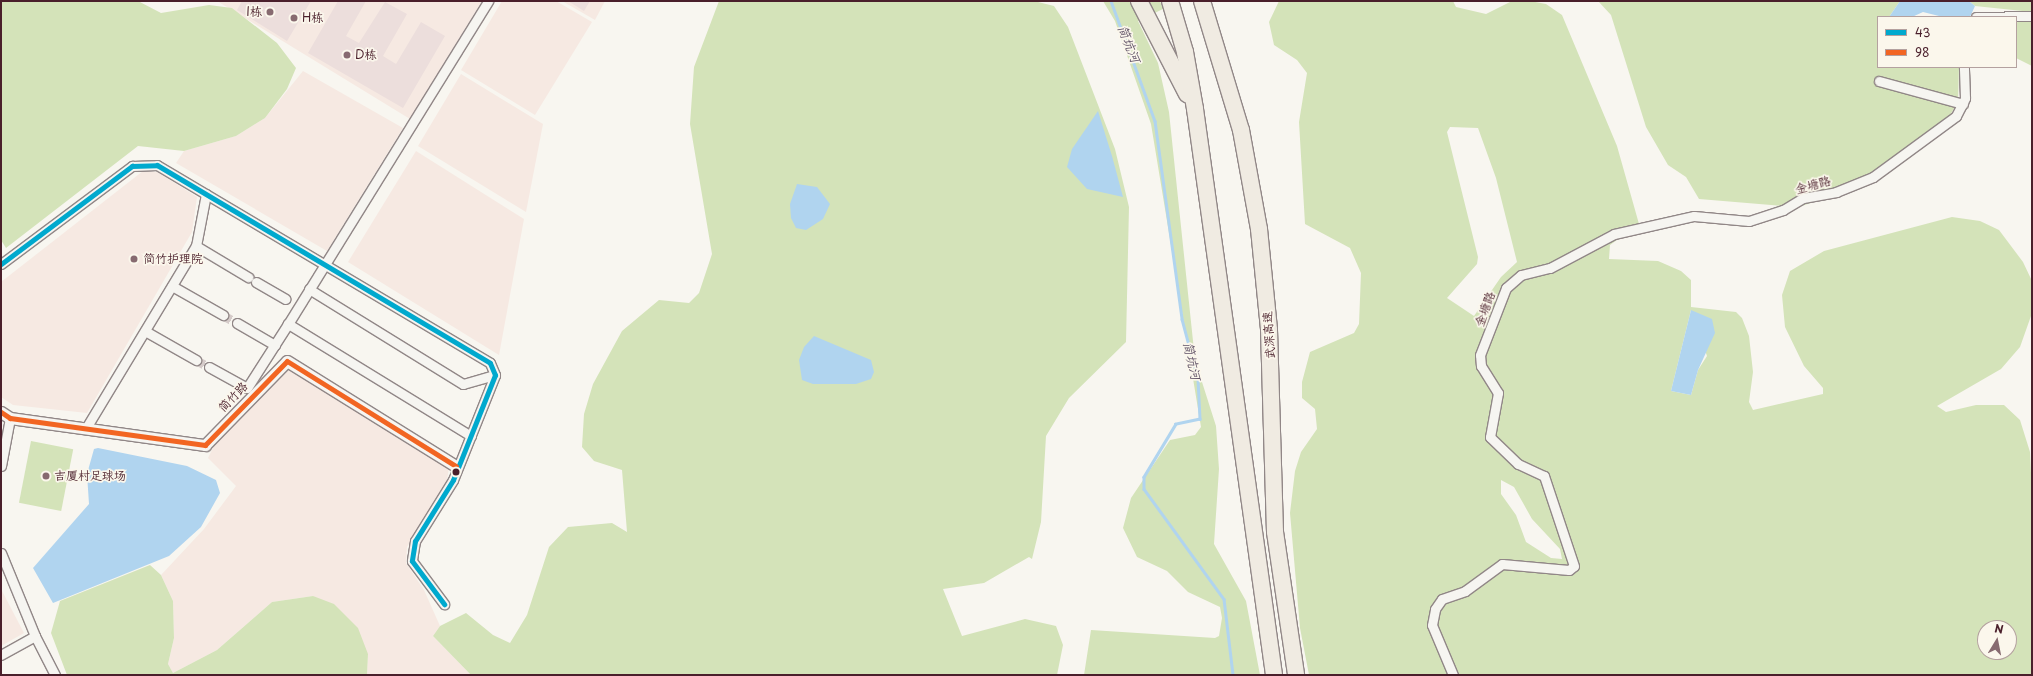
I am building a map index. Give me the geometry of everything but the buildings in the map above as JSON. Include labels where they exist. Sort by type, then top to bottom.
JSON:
[{"type":"highway","points":[[1139,1],[1194,109]]},
{"type":"highway","points":[[1170,1],[1185,52],[1194,109],[1274,675]]},
{"type":"highway","name":"武深高速","points":[[1202,1],[1239,123],[1259,229],[1269,330],[1275,532],[1296,675]]},
{"type":"street","points":[[209,367],[247,388],[288,324],[291,303],[309,289],[327,264],[488,1]]},
{"type":"street","points":[[1981,6],[1976,16],[2032,16]]},
{"type":"street","points":[[1879,81],[1963,104],[1964,68]]},
{"type":"street","name":"金塘路","points":[[1453,675],[1433,633],[1432,616],[1442,599],[1469,589],[1491,568],[1502,564],[1568,570],[1574,566],[1544,476],[1518,464],[1490,437],[1498,393],[1482,366],[1480,356],[1500,298],[1511,282],[1526,272],[1550,268],[1620,232],[1694,216],[1749,221],[1783,210],[1803,198],[1836,192],[1884,170],[1943,127],[1963,104]]},
{"type":"street","points":[[1,264],[132,166],[157,165],[327,264],[490,363],[495,375],[471,436],[456,466],[453,480],[415,541],[412,561],[444,604]]},
{"type":"street","points":[[86,428],[196,246],[206,194]]},
{"type":"street","points":[[196,246],[248,277]]},
{"type":"street","points":[[256,282],[291,303]]},
{"type":"street","points":[[172,286],[223,315]]},
{"type":"street","points":[[309,289],[463,384],[495,375]]},
{"type":"street","points":[[237,323],[275,345]]},
{"type":"street","points":[[288,324],[471,436]]},
{"type":"street","points":[[145,331],[196,360]]},
{"type":"street","name":"简竹路","points":[[5,415],[206,445],[287,361],[456,466]]},
{"type":"street","points":[[1,466],[5,415]]},
{"type":"street","points":[[1,553],[35,636],[55,675]]},
{"type":"street","points":[[1,655],[35,636]]},
{"type":"shaded area","points":[[217,1],[482,1],[410,119]]},
{"type":"shaded area","points":[[502,1],[556,1],[592,22],[535,115],[461,70]]},
{"type":"shaded area","points":[[562,1],[605,1],[595,20]]},
{"type":"shaded area","points":[[303,71],[403,128],[327,251],[176,163],[184,151],[236,136],[265,118]]},
{"type":"shaded area","points":[[461,74],[543,124],[526,212],[418,146]]},
{"type":"shaded area","points":[[416,151],[524,219],[499,355],[348,262]]},
{"type":"shaded area","points":[[143,171],[157,172],[197,197],[192,232],[87,413],[13,405],[1,397],[1,282]]},
{"type":"shaded area","points":[[288,366],[449,467],[447,481],[407,547],[406,563],[424,590],[440,626],[433,636],[471,675],[367,675],[368,654],[313,596],[272,602],[217,650],[173,673],[168,664],[174,638],[173,601],[161,575],[204,529],[236,486],[208,458],[216,442]]},
{"type":"shaded area","points":[[1,589],[24,633],[1,646]]},
{"type":"green space","points":[[1,1],[138,1],[161,13],[209,5],[232,8],[277,43],[296,68],[287,89],[265,118],[236,136],[184,151],[138,146],[6,248],[1,240]]},
{"type":"green space","points":[[719,1],[1034,1],[1054,6],[1068,27],[1115,149],[1129,207],[1126,342],[1069,398],[1046,436],[1041,522],[1032,559],[1029,557],[984,583],[943,589],[962,636],[1025,619],[1056,626],[1063,645],[1057,675],[471,675],[433,636],[440,626],[466,613],[493,635],[510,643],[527,615],[549,547],[568,527],[612,523],[627,532],[622,470],[594,461],[582,447],[584,414],[593,384],[622,331],[659,300],[689,303],[699,293],[712,254],[690,124],[694,67]]},
{"type":"green space","points":[[1103,1],[1160,1],[1163,9],[1138,21],[1158,63],[1169,112],[1195,360],[1216,426],[1219,469],[1214,544],[1246,601],[1260,675],[1084,675],[1091,630],[1215,638],[1219,636],[1222,618],[1220,607],[1188,592],[1167,571],[1137,557],[1123,528],[1131,498],[1170,440],[1195,435],[1201,427],[1151,124],[1115,21]]},
{"type":"green space","points":[[1279,1],[1453,1],[1456,7],[1486,14],[1512,1],[1530,1],[1546,4],[1562,15],[1617,146],[1639,224],[1610,245],[1609,259],[1658,261],[1681,271],[1691,280],[1691,307],[1736,312],[1742,318],[1749,336],[1753,372],[1749,402],[1753,410],[1823,394],[1823,388],[1804,366],[1785,327],[1782,295],[1790,271],[1824,251],[1952,217],[1980,221],[1999,230],[2023,262],[2032,281],[2031,316],[2020,347],[2001,369],[1937,406],[1946,412],[1976,405],[2004,405],[2020,420],[2030,452],[2032,494],[2032,675],[1309,675],[1300,628],[1290,513],[1295,471],[1301,452],[1317,429],[1315,409],[1302,398],[1302,382],[1310,352],[1354,333],[1359,324],[1361,273],[1350,248],[1305,224],[1299,122],[1307,73],[1297,60],[1274,45],[1269,22]],"holes":[[[1450,127],[1478,128],[1496,178],[1517,262],[1501,277],[1474,316],[1447,298],[1477,264],[1478,257],[1447,132]],[[1691,310],[1707,356],[1698,370],[1691,395],[1671,391]],[[1501,480],[1514,487],[1532,519],[1560,549],[1562,559],[1551,558],[1526,542],[1516,515],[1501,494]]]},
{"type":"green space","points":[[1598,1],[1900,1],[1890,16],[1877,16],[1877,68],[1959,68],[1958,102],[1945,123],[1947,130],[1882,177],[1839,194],[1786,211],[1783,206],[1699,199],[1686,177],[1668,165],[1646,127],[1611,15]]},
{"type":"green space","points":[[1969,1],[2032,1],[2032,12],[1975,6]]},
{"type":"green space","points":[[2032,19],[2032,66],[2017,58],[2018,20]]},
{"type":"green space","name":"吉厦村足球场","points":[[31,441],[73,449],[61,511],[19,503]]},
{"type":"green space","points":[[150,565],[161,575],[173,601],[174,638],[168,664],[173,673],[217,650],[272,602],[313,596],[334,604],[358,628],[368,654],[367,675],[67,675],[51,633],[60,601]]},
{"type":"water","points":[[1900,1],[1969,1],[1975,6],[1970,16],[1939,16],[1923,12],[1914,16],[1890,16]]},
{"type":"water","points":[[1098,111],[1123,197],[1087,189],[1067,167],[1072,149]]},
{"type":"water","points":[[797,184],[817,187],[830,204],[823,219],[806,230],[796,228],[791,218],[790,204]]},
{"type":"water","points":[[1691,310],[1712,319],[1715,333],[1698,370],[1691,395],[1671,391]]},
{"type":"water","points":[[814,336],[871,360],[874,372],[871,379],[856,384],[813,384],[802,380],[799,360],[804,347]]},
{"type":"water","points":[[98,448],[187,466],[216,480],[220,493],[201,527],[169,556],[53,603],[33,568],[89,504],[87,474],[94,449]]},
{"type":"waterway","name":"简坑河","points":[[1111,1],[1155,121],[1182,319],[1198,379],[1200,419],[1176,424],[1144,477],[1144,489],[1224,599],[1233,675]]},
{"type":"tunnel","points":[[223,315],[237,323]]},
{"type":"tunnel","points":[[196,360],[209,367]]},
{"type":"transit line","name":"43","points":[[1,264],[132,166],[157,165],[490,363],[495,375],[453,480],[415,541],[412,561],[444,604]]},
{"type":"transit line","name":"98","points":[[1,412],[10,418],[205,445],[287,361],[456,466]]},
{"type":"place","name":"I栋","points":[[270,12]]},
{"type":"place","name":"H栋","points":[[294,18]]},
{"type":"place","name":"D栋","points":[[347,55]]},
{"type":"place","name":"简竹护理院","points":[[134,259]]},
{"type":"place","name":"吉厦村足球场","points":[[46,476]]}]
